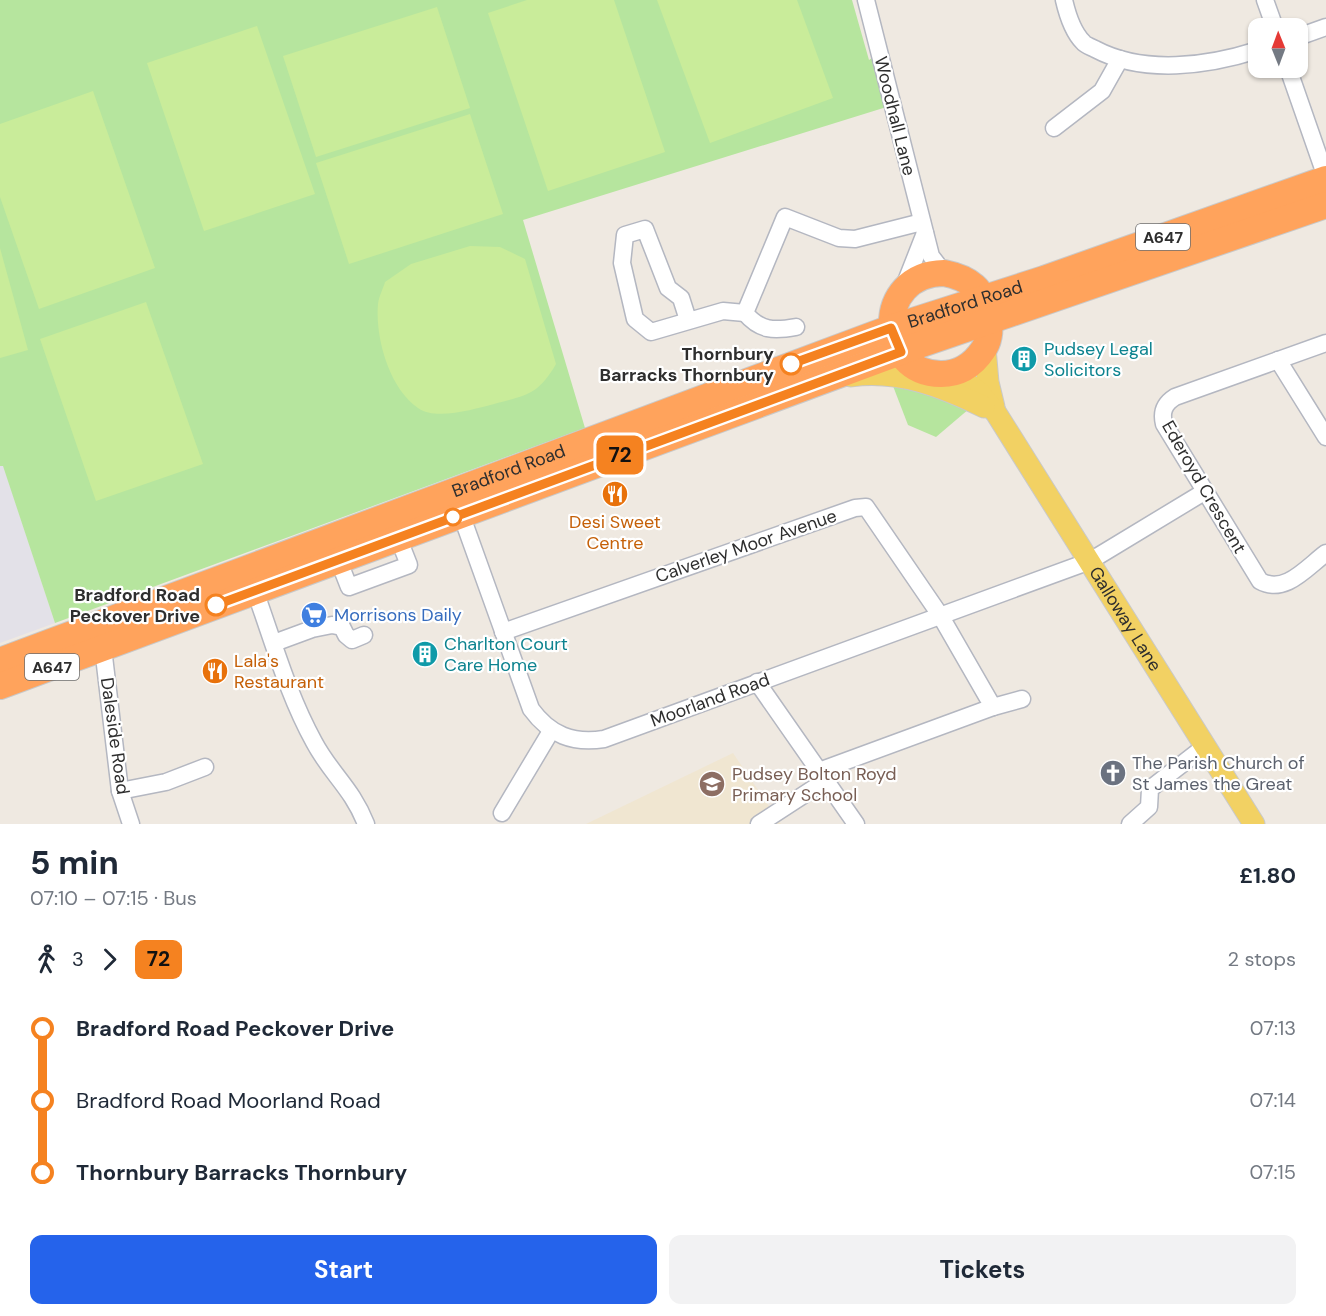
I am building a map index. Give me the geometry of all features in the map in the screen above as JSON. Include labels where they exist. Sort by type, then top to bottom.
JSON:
[{"type":"highway","name":"Bradford Road","points":[[0,686],[901,352],[985,310],[1326,178]]},
{"type":"highway","name":"Bradford Road","points":[[0,662],[891,328],[985,310],[1326,206]]},
{"type":"highway","points":[[944,273],[974,286],[985,310],[985,348],[967,366],[953,372],[935,374],[918,369],[901,352],[891,328],[892,310],[901,293],[918,278],[944,273]]},
{"type":"main road","name":"Galloway Lane","points":[[985,348],[988,382],[996,413]]},
{"type":"main road","name":"Galloway Lane","points":[[953,372],[979,392],[996,413],[1090,561],[1203,747],[1254,824]]},
{"type":"main road","points":[[823,381],[888,373],[954,392],[996,413]]},
{"type":"street","name":"Woodhall Lane","points":[[866,0],[931,256],[944,273]]},
{"type":"street","points":[[1064,0],[1069,17],[1083,43],[1120,59],[1166,65],[1201,64],[1248,52]]},
{"type":"street","points":[[1266,0],[1272,18]]},
{"type":"street","points":[[1308,33],[1326,27]]},
{"type":"street","points":[[1054,128],[1102,91],[1120,59]]},
{"type":"street","points":[[1291,78],[1326,178]]},
{"type":"street","points":[[745,314],[786,217],[839,238],[855,239],[923,227],[901,293]]},
{"type":"street","points":[[688,320],[681,298],[668,288],[645,229],[625,235],[622,263],[635,319],[651,332],[723,311],[745,314],[761,327],[770,330],[796,327]]},
{"type":"street","name":"Ederoyd Crescent","points":[[1326,343],[1175,397],[1166,404],[1164,424],[1260,581],[1272,586],[1289,582],[1326,553]]},
{"type":"street","points":[[1278,360],[1326,437]]},
{"type":"street","name":"Moorland Road","points":[[461,514],[531,709],[551,730],[574,740],[604,739],[1090,561],[1204,492]]},
{"type":"street","name":"Calverley Moor Avenue","points":[[503,632],[860,507],[870,510],[940,615],[993,707]]},
{"type":"street","points":[[255,591],[315,743],[330,767],[349,789],[366,824]]},
{"type":"street","points":[[274,643],[332,625],[342,627],[352,640],[364,635]]},
{"type":"street","name":"Daleside Road","points":[[103,648],[120,791],[131,824]]},
{"type":"street","points":[[757,682],[856,824]]},
{"type":"street","points":[[759,824],[822,776],[993,707],[1022,699]]},
{"type":"street","points":[[502,813],[551,730]]},
{"type":"street","points":[[1128,818],[1149,807],[1150,789],[1203,747]]},
{"type":"street","points":[[120,791],[166,782],[205,767]]},
{"type":"shaded area","points":[[3,465],[55,623],[0,643],[0,466]]},
{"type":"shaded area","name":"Pudsey Bolton Royd Primary School","points":[[733,753],[781,824],[586,824]]},
{"type":"green space","points":[[0,0],[852,0],[869,60],[879,53],[893,105],[523,220],[585,428],[55,623],[3,466],[0,466]]},
{"type":"green space","points":[[527,0],[614,0],[665,152],[548,191],[488,13]]},
{"type":"green space","points":[[657,0],[797,0],[833,98],[710,143]]},
{"type":"green space","points":[[437,7],[470,108],[316,157],[283,56]]},
{"type":"green space","points":[[257,26],[315,194],[204,231],[147,63]]},
{"type":"green space","points":[[93,91],[155,268],[39,309],[0,197],[0,124]]},
{"type":"green space","points":[[470,114],[503,214],[349,264],[316,163]]},
{"type":"green space","points":[[470,246],[500,247],[525,259],[556,364],[537,388],[523,396],[455,413],[426,412],[418,408],[399,388],[386,361],[379,331],[379,298],[385,282],[411,264]]},
{"type":"green space","points":[[0,248],[28,350],[0,358]]},
{"type":"green space","points":[[146,302],[203,464],[96,501],[40,339]]},
{"type":"green space","points":[[888,373],[976,403],[936,437],[908,425]]},
{"type":"bus line","name":"72","points":[[216,605],[901,352],[891,328],[791,364]]},
{"type":"place","name":"Pudsey Legal Solicitors","points":[[1024,359]]},
{"type":"place","name":"Thornbury Barracks Thornbury","points":[[791,364]]},
{"type":"place","name":"Desi Sweet Centre","points":[[615,494]]},
{"type":"place","name":"Bradford Road Peckover Drive","points":[[216,605]]},
{"type":"place","name":"Morrisons Daily","points":[[314,615]]},
{"type":"place","name":"Charlton Court Care Home","points":[[425,654]]},
{"type":"place","name":"Lala's Restaurant","points":[[215,671]]},
{"type":"place","name":"The Parish Church of St James the Great","points":[[1113,773]]},
{"type":"place","name":"Pudsey Bolton Royd Primary School","points":[[712,784]]}]
